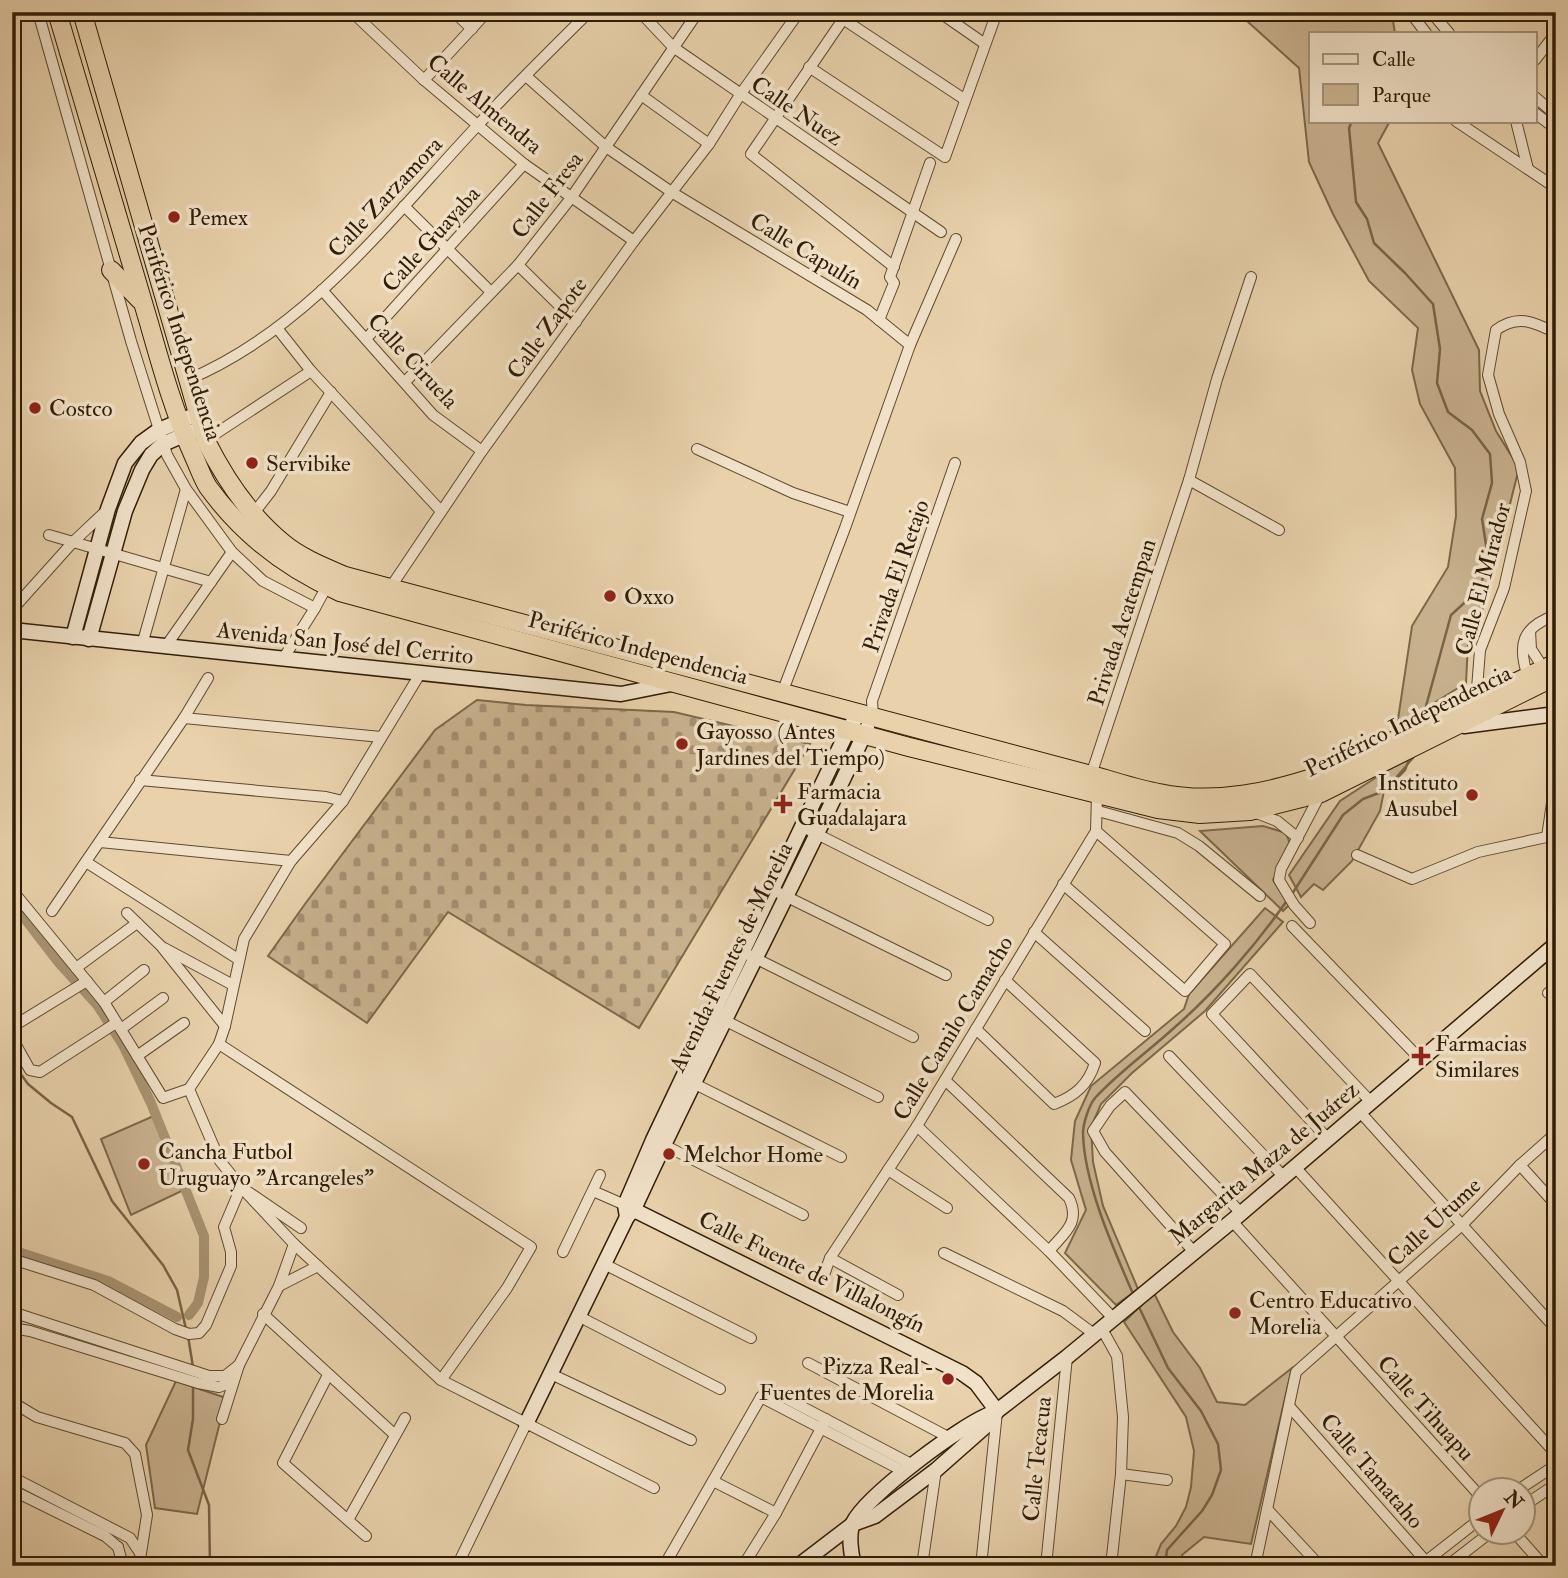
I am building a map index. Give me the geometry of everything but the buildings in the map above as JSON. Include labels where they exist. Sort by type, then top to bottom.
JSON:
[{"type":"highway","name":"Periférico Independencia","points":[[57,12],[143,304],[193,431],[207,486],[246,530],[274,555],[299,572],[340,592],[856,732],[1097,803],[1200,814],[1250,811],[1321,793],[1401,753],[1418,737]]},
{"type":"highway","name":"Periférico Independencia","points":[[82,12],[187,380],[193,431],[254,513],[284,543],[314,563],[345,576],[782,693],[868,710],[1091,775],[1180,796],[1249,795],[1293,785],[1418,737],[1473,701],[1546,671]]},
{"type":"highway","points":[[111,270],[143,304]]},
{"type":"highway","name":"Periférico Independencia","points":[[1441,723],[1546,671]]},
{"type":"street","points":[[38,12],[161,437],[186,489],[232,552],[263,581],[315,608]]},
{"type":"street","name":"Calle Almendra","points":[[352,12],[424,80],[524,164],[634,241]]},
{"type":"street","points":[[454,12],[472,29]]},
{"type":"street","points":[[424,80],[487,12]]},
{"type":"street","name":"Calle Zarzamora","points":[[187,380],[225,363],[276,328],[322,290],[404,206],[477,125],[589,12]]},
{"type":"street","name":"Calle Nuez","points":[[640,12],[673,47],[940,232]]},
{"type":"street","name":"Calle Fresa","points":[[405,382],[518,265],[571,198],[698,12]]},
{"type":"street","name":"Calle Zapote","points":[[390,588],[440,510],[634,241],[709,144],[799,12]]},
{"type":"street","points":[[939,12],[985,44]]},
{"type":"street","points":[[809,67],[945,157],[997,12]]},
{"type":"street","points":[[894,267],[751,154],[845,16],[964,99]]},
{"type":"street","points":[[1412,16],[1424,32]]},
{"type":"street","points":[[1434,16],[1448,32]]},
{"type":"street","points":[[1536,60],[1556,33]]},
{"type":"street","name":"Calle Capulín","points":[[526,76],[606,147],[673,193],[867,310],[910,345]]},
{"type":"street","points":[[641,95],[709,144]]},
{"type":"street","points":[[1536,98],[1556,115]]},
{"type":"street","points":[[1536,114],[1556,129]]},
{"type":"street","points":[[1458,122],[1556,188]]},
{"type":"street","points":[[1516,122],[1528,169]]},
{"type":"street","points":[[81,159],[99,154]]},
{"type":"street","points":[[879,320],[894,283],[890,277],[930,163]]},
{"type":"street","name":"Calle Guayaba","points":[[366,339],[524,164]]},
{"type":"street","points":[[404,206],[491,292]]},
{"type":"street","points":[[782,693],[845,528],[910,345],[956,239]]},
{"type":"street","points":[[518,265],[576,322]]},
{"type":"street","name":"Privada Acatempan","points":[[1091,775],[1189,480],[1217,379],[1251,277]]},
{"type":"street","name":"Calle Ciruela","points":[[322,290],[433,415],[482,452]]},
{"type":"street","name":"Calle El Mirador","points":[[1473,701],[1477,689],[1480,650],[1504,588],[1526,491],[1520,462],[1492,393],[1488,375],[1496,330],[1508,321],[1522,320],[1556,333]]},
{"type":"street","points":[[276,328],[311,371],[440,510]]},
{"type":"street","points":[[73,637],[108,509],[125,463],[141,443],[193,431],[311,371]]},
{"type":"street","points":[[254,513],[271,491],[331,392]]},
{"type":"street","points":[[89,639],[125,512],[142,470],[161,437]]},
{"type":"street","points":[[697,449],[793,493],[850,512]]},
{"type":"street","name":"Privada El Retajo","points":[[868,710],[955,463]]},
{"type":"street","points":[[1189,480],[1279,530]]},
{"type":"street","points":[[142,645],[186,489]]},
{"type":"street","points":[[12,610],[73,542],[108,509]]},
{"type":"street","points":[[49,535],[211,582]]},
{"type":"street","points":[[166,646],[232,552]]},
{"type":"street","points":[[283,659],[327,586]]},
{"type":"street","points":[[1546,671],[1521,651],[1524,639],[1539,621],[1556,615]]},
{"type":"street","name":"Avenida San José del Cerrito","points":[[12,630],[621,694],[673,683]]},
{"type":"street","points":[[1531,631],[1531,649],[1546,671]]},
{"type":"street","points":[[12,890],[104,1002],[115,1026],[163,1098],[189,1090],[219,1044],[244,939],[291,861],[343,801],[420,674]]},
{"type":"street","points":[[52,911],[184,718],[208,678]]},
{"type":"street","name":"Avenida Fuentes de Morelia","points":[[457,1566],[604,1265],[658,1142],[749,956],[773,890],[803,827],[868,710]]},
{"type":"street","points":[[1441,723],[1556,714]]},
{"type":"street","points":[[184,718],[381,737]]},
{"type":"street","name":"Avenida Fuentes de Morelia","points":[[749,956],[787,897],[818,834],[856,732]]},
{"type":"street","points":[[1357,855],[1412,879],[1478,852],[1551,836],[1556,776]]},
{"type":"street","points":[[140,780],[326,797],[343,801]]},
{"type":"street","points":[[1310,923],[1294,905],[1279,880],[1321,793]]},
{"type":"street","points":[[1097,803],[1178,832],[1260,897]]},
{"type":"street","name":"Calle Camilo Camacho","points":[[824,1275],[830,1258],[917,1126],[1096,831],[1097,803]]},
{"type":"street","points":[[1250,811],[1277,821],[1298,838]]},
{"type":"street","points":[[803,827],[988,920]]},
{"type":"street","points":[[1063,884],[1185,991],[1225,944],[1096,831]]},
{"type":"street","points":[[100,842],[291,861]]},
{"type":"street","points":[[86,862],[238,959]]},
{"type":"street","points":[[773,890],[946,975]]},
{"type":"street","points":[[127,913],[161,946],[225,1026]]},
{"type":"street","points":[[76,968],[137,923]]},
{"type":"street","points":[[1292,926],[1421,1060]]},
{"type":"street","points":[[1034,932],[1145,1031]]},
{"type":"street","name":"Margarita Maza de Juárez","points":[[853,1524],[875,1516],[936,1470],[1556,944]]},
{"type":"street","points":[[161,946],[233,985]]},
{"type":"street","points":[[749,956],[913,1037]]},
{"type":"street","points":[[104,1002],[144,970]]},
{"type":"street","points":[[1328,1139],[1212,1014],[1250,974],[1371,1102]]},
{"type":"street","points":[[976,1029],[1054,1104],[1073,1097],[1091,1076],[1095,1063],[1005,980]]},
{"type":"street","points":[[12,1027],[86,982]]},
{"type":"street","points":[[12,1038],[30,1070],[40,1072],[163,998]]},
{"type":"street","points":[[719,1017],[878,1097]]},
{"type":"street","points":[[137,1056],[184,1023]]},
{"type":"street","points":[[219,1044],[531,1247],[507,1287],[441,1380]]},
{"type":"street","points":[[1169,1056],[1399,1281],[1556,1454]]},
{"type":"street","points":[[945,1080],[1069,1198],[1074,1209],[1073,1222],[1049,1251]]},
{"type":"street","points":[[688,1081],[842,1157]]},
{"type":"street","points":[[189,1090],[220,1161],[241,1187],[294,1244],[441,1380],[654,1488]]},
{"type":"street","name":"Calle Tihuapu","points":[[1194,1252],[1105,1152],[1093,1132],[1110,1106],[1125,1091],[1237,1217],[1335,1338],[1466,1481]]},
{"type":"street","points":[[1360,1112],[1556,1329]]},
{"type":"street","points":[[917,1126],[1116,1317]]},
{"type":"street","name":"Calle Utume","points":[[1255,1566],[1296,1372],[1462,1226],[1520,1165],[1556,1133]]},
{"type":"street","points":[[658,1142],[803,1215]]},
{"type":"street","points":[[1520,1165],[1556,1205]]},
{"type":"street","points":[[888,1170],[947,1208]]},
{"type":"street","points":[[563,1252],[600,1175]]},
{"type":"street","points":[[12,1259],[94,1285],[185,1332],[199,1333],[206,1325],[231,1266],[231,1252],[224,1227],[241,1187]]},
{"type":"street","points":[[241,1187],[301,1228]]},
{"type":"street","points":[[593,1191],[629,1210]]},
{"type":"street","name":"Calle Fuente de Villalongín","points":[[629,1210],[962,1373],[976,1383],[990,1422]]},
{"type":"street","points":[[12,1312],[219,1387],[239,1365],[279,1286],[294,1244]]},
{"type":"street","points":[[944,1253],[1063,1311],[1098,1332],[1116,1356],[1123,1418],[1121,1474],[1111,1566]]},
{"type":"street","points":[[830,1258],[898,1295]]},
{"type":"street","points":[[604,1265],[751,1338]]},
{"type":"street","points":[[279,1286],[318,1266]]},
{"type":"street","points":[[263,1314],[395,1435]]},
{"type":"street","points":[[578,1316],[720,1389]]},
{"type":"street","points":[[12,1328],[191,1375]]},
{"type":"street","name":"Calle Tecacua","points":[[1046,1566],[1068,1357]]},
{"type":"street","points":[[808,1363],[950,1438]]},
{"type":"street","points":[[551,1374],[691,1440]]},
{"type":"street","points":[[328,1375],[283,1462],[366,1536]]},
{"type":"street","points":[[222,1419],[228,1379]]},
{"type":"street","points":[[664,1566],[761,1397],[824,1424],[909,1468]]},
{"type":"street","points":[[12,1402],[37,1417],[125,1443],[135,1454],[147,1524],[139,1566]]},
{"type":"street","name":"Calle Tamataho","points":[[1289,1406],[1425,1564]]},
{"type":"street","points":[[348,1520],[405,1418]]},
{"type":"street","points":[[982,1566],[990,1422]]},
{"type":"street","name":"Margarita Maza de Juárez","points":[[798,1566],[853,1524],[868,1503],[909,1468],[950,1438],[990,1422]]},
{"type":"street","points":[[743,1566],[824,1424]]},
{"type":"street","points":[[1536,1478],[1556,1465]]},
{"type":"street","points":[[922,1566],[936,1470]]},
{"type":"street","points":[[1121,1474],[1167,1480]]},
{"type":"street","points":[[12,1477],[130,1538],[140,1553]]},
{"type":"street","points":[[713,1481],[775,1513]]},
{"type":"street","points":[[1536,1498],[1556,1484]]},
{"type":"street","points":[[12,1490],[105,1536],[118,1547],[123,1562],[140,1553]]},
{"type":"street","points":[[1267,1509],[1320,1566]]},
{"type":"street","points":[[118,1547],[147,1524]]},
{"type":"street","points":[[853,1524],[851,1552],[854,1566]]},
{"type":"street","points":[[1425,1564],[1466,1530]]},
{"type":"street","points":[[1447,1566],[1473,1546]]},
{"type":"street","points":[[1526,1546],[1544,1566]]},
{"type":"green space","points":[[1237,12],[1374,12],[1393,21],[1395,32],[1309,32],[1309,122],[1389,122],[1378,143],[1479,350],[1480,391],[1496,431],[1519,468],[1510,504],[1500,526],[1489,594],[1468,643],[1466,683],[1397,726],[1412,626],[1448,567],[1456,516],[1455,468],[1420,404],[1412,370],[1418,328],[1369,281],[1309,162],[1299,68]]},
{"type":"green space","points":[[477,700],[674,712],[810,744],[639,1028],[448,912],[367,1023],[268,956],[435,730]]},
{"type":"green space","points":[[1414,757],[1384,791],[1380,811],[1352,861],[1323,890],[1314,884],[1301,897],[1289,875],[1340,801],[1386,771]]},
{"type":"green space","points":[[1263,826],[1286,833],[1290,844],[1273,880],[1289,905],[1283,911],[1200,831]]},
{"type":"green space","points":[[1265,908],[1283,922],[1205,1011],[1132,1073],[1101,1104],[1091,1127],[1093,1162],[1103,1206],[1138,1289],[1116,1305],[1065,1253],[1086,1210],[1071,1160],[1075,1121],[1091,1086],[1184,1009],[1189,994]]},
{"type":"green space","name":"Cancha Futbol Uruguayo \"Arcangeles\"","points":[[158,1114],[188,1188],[131,1215],[101,1139]]},
{"type":"green space","points":[[1154,1293],[1173,1332],[1200,1368],[1217,1402],[1245,1405],[1292,1368],[1251,1544],[1204,1537],[1182,1555],[1182,1566],[1152,1566],[1161,1544],[1176,1526],[1186,1507],[1191,1487],[1194,1451],[1186,1417],[1124,1322]]},
{"type":"green space","points":[[176,1381],[226,1398],[197,1514],[155,1508],[146,1445]]},
{"type":"waterway","points":[[1352,122],[1349,128],[1356,202],[1367,219],[1374,243],[1433,304],[1440,349],[1437,383],[1448,412],[1472,430],[1490,454],[1492,483],[1482,519],[1488,557],[1482,581],[1474,594],[1451,615],[1423,717]]},
{"type":"waterway","points":[[1292,894],[1343,815],[1363,799],[1384,791],[1405,770],[1410,757]]},
{"type":"waterway","points":[[1134,1296],[1094,1195],[1083,1133],[1089,1110],[1104,1088],[1221,983],[1288,899]]},
{"type":"waterway","points":[[12,902],[59,963],[98,1006],[123,1045],[151,1103],[204,1236],[204,1277],[198,1303],[189,1315]]},
{"type":"waterway","points":[[12,1062],[28,1084],[72,1117],[112,1201],[163,1265],[177,1290],[186,1329]]},
{"type":"waterway","points":[[12,1250],[108,1281],[177,1317]]},
{"type":"waterway","points":[[1138,1305],[1168,1368],[1201,1411],[1218,1444],[1221,1470],[1212,1495],[1202,1511],[1167,1550],[1165,1566]]},
{"type":"waterway","points":[[188,1336],[193,1367]]},
{"type":"waterway","points":[[193,1384],[193,1419],[188,1450],[209,1505],[210,1566]]},
{"type":"place","name":"Pemex","points":[[174,217]]},
{"type":"place","name":"Costco","points":[[35,408]]},
{"type":"place","name":"Servibike","points":[[252,463]]},
{"type":"place","name":"Oxxo","points":[[610,596]]},
{"type":"place","name":"Gayosso (Antes Jardines del Tiempo)","points":[[682,744]]},
{"type":"place","name":"Instituto Ausubel","points":[[1472,795]]},
{"type":"place","name":"Farmacia Guadalajara","points":[[783,804]]},
{"type":"place","name":"Farmacias Similares","points":[[1421,1056]]},
{"type":"place","name":"Melchor Home","points":[[669,1154]]},
{"type":"place","name":"Cancha Futbol Uruguayo \"Arcangeles\"","points":[[144,1164]]},
{"type":"place","name":"Centro Educativo Morelia","points":[[1235,1313]]},
{"type":"place","name":"Pizza Real - Fuentes de Morelia","points":[[948,1379]]}]
